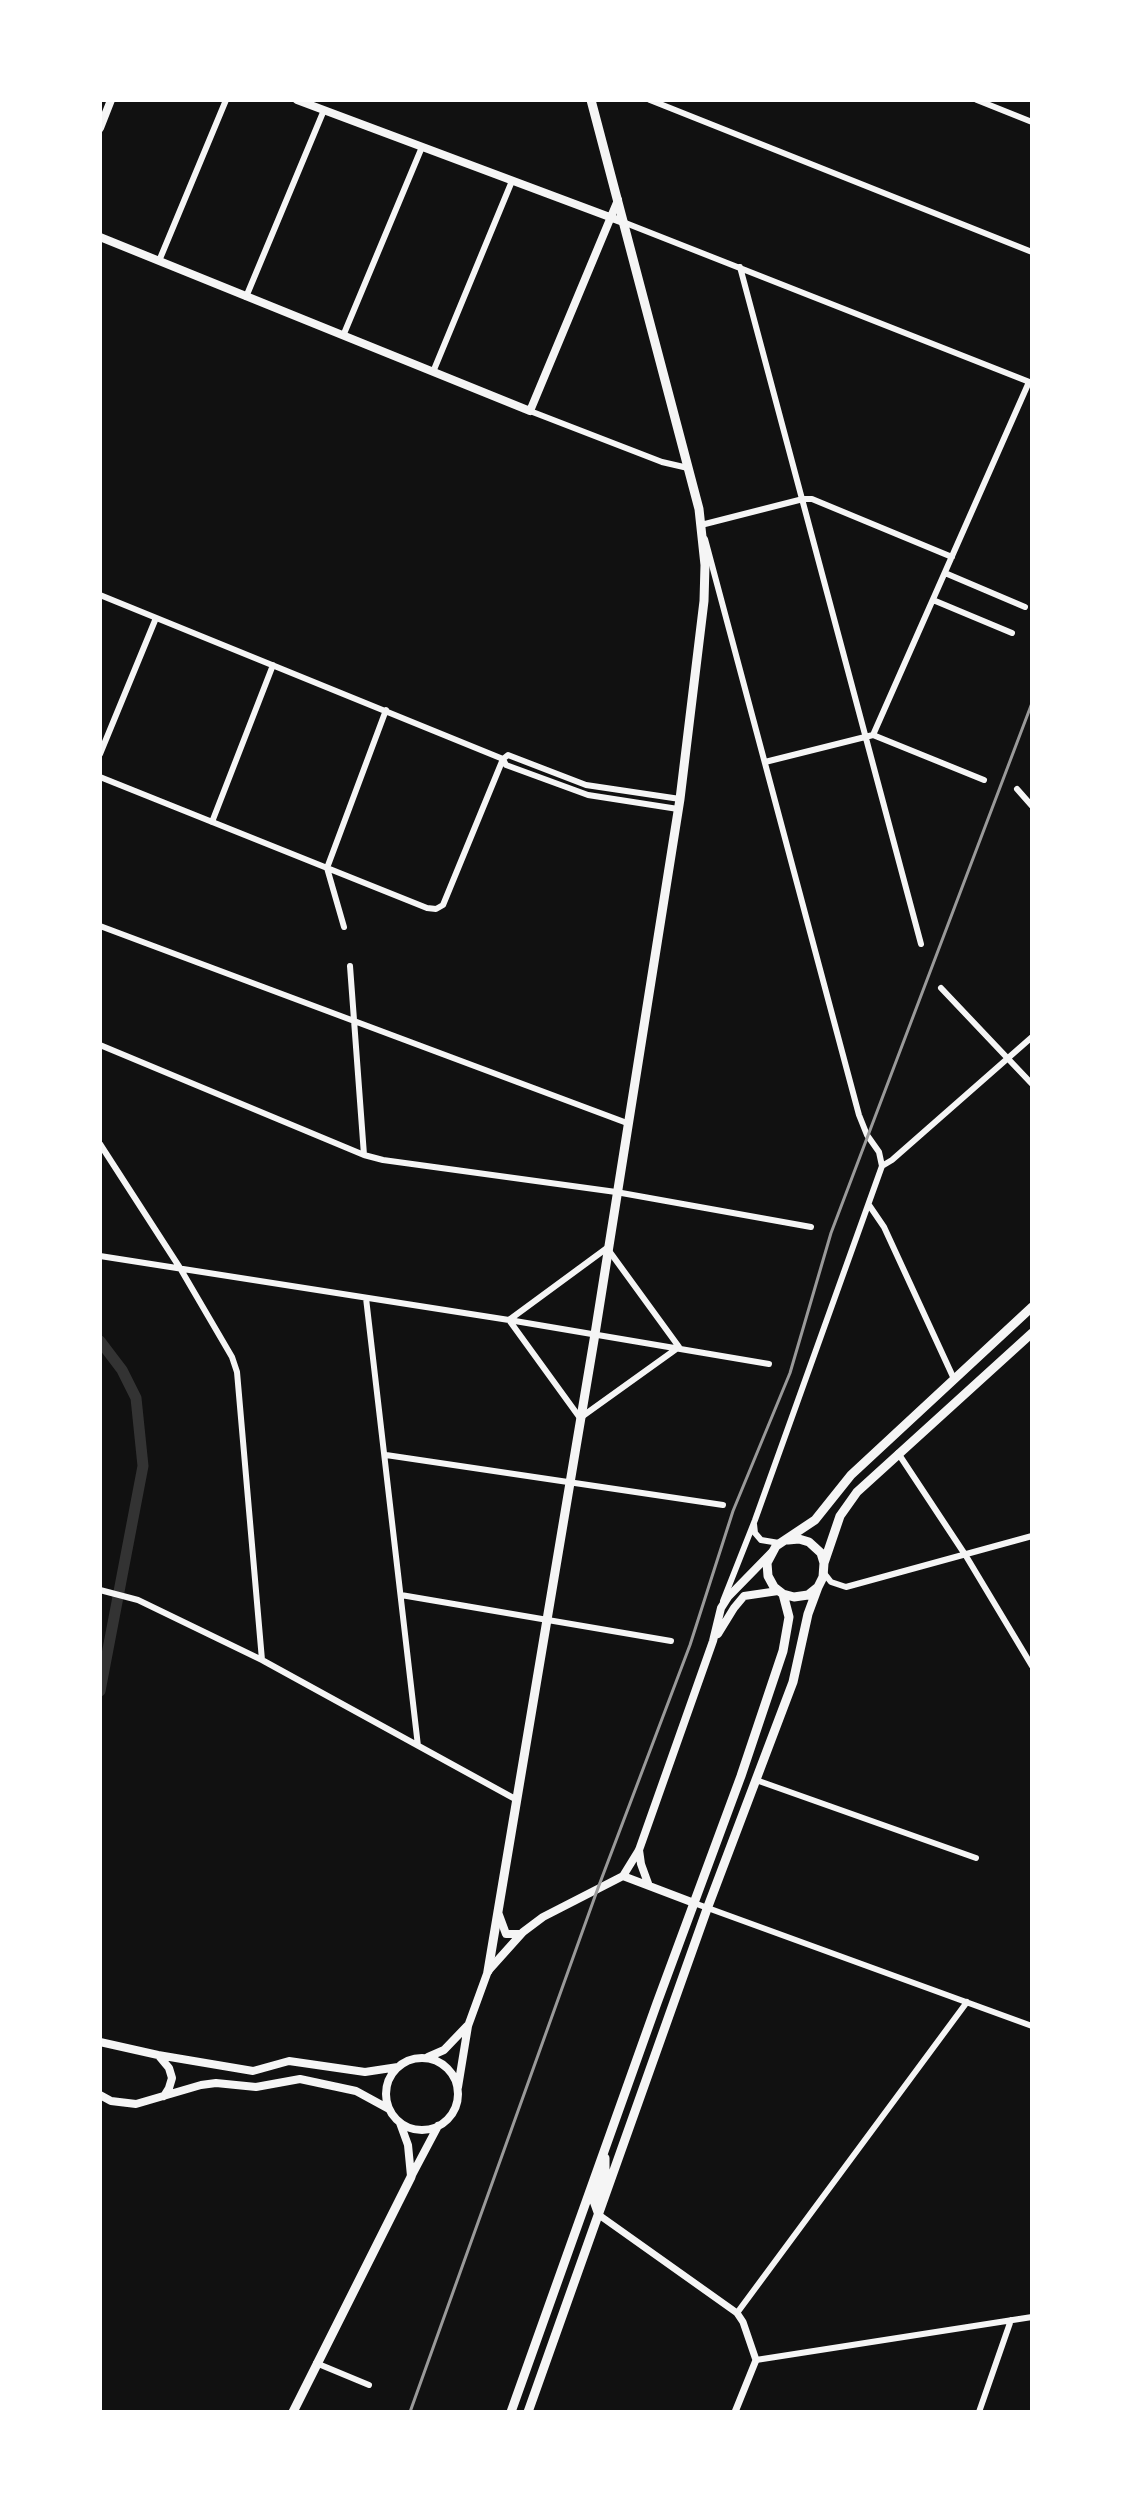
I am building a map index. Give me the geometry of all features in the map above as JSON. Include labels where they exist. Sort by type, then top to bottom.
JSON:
[{"type":"main road","points":[[100,128],[111,100]]},
{"type":"main road","points":[[297,100],[623,222]]},
{"type":"main road","points":[[293,2412],[411,2177],[438,2126],[453,2113],[457,2101],[468,2026],[488,1971],[595,1334],[679,804],[704,601],[705,565],[701,525],[591,100]]},
{"type":"main road","points":[[100,237],[530,411],[618,200]]},
{"type":"main road","points":[[498,1911],[506,1934],[515,1936],[553,1911],[623,1876],[639,1850],[713,1641],[721,1608],[728,1597],[783,1542],[815,1520],[851,1475],[1032,1307]]},
{"type":"main road","points":[[528,2412],[707,1909],[793,1682],[808,1614],[847,1504],[863,1484],[1030,1336]]},
{"type":"main road","points":[[783,1542],[799,1539],[809,1542],[817,1549],[824,1568]]},
{"type":"main road","points":[[511,2412],[783,1651],[789,1617],[781,1593],[768,1576],[767,1563],[772,1552]]},
{"type":"main road","points":[[713,1641],[739,1600],[750,1594],[781,1593],[801,1597],[818,1587]]},
{"type":"main road","points":[[639,1850],[650,1886]]},
{"type":"main road","points":[[623,1876],[694,1903]]},
{"type":"main road","points":[[488,1971],[523,1932]]},
{"type":"main road","points":[[100,2042],[253,2071],[289,2061],[365,2072],[398,2067],[411,2059],[427,2058],[444,2050],[468,2026]]},
{"type":"main road","points":[[158,2055],[169,2068],[172,2078],[163,2096]]},
{"type":"main road","points":[[427,2058],[448,2069],[458,2087]]},
{"type":"main road","points":[[389,2109],[387,2087],[398,2067]]},
{"type":"main road","points":[[100,2095],[111,2101],[136,2104],[201,2085],[216,2083],[256,2087],[300,2079],[356,2091],[389,2109],[400,2122],[408,2145],[411,2177]]},
{"type":"main road","points":[[400,2122],[415,2129],[438,2126]]},
{"type":"main road","points":[[599,2215],[594,2201],[605,2170],[604,2150]]},
{"type":"street","points":[[159,261],[226,100]]},
{"type":"street","points":[[650,100],[1032,252]]},
{"type":"street","points":[[979,100],[1032,122]]},
{"type":"street","points":[[246,297],[324,110]]},
{"type":"street","points":[[343,336],[422,147]]},
{"type":"street","points":[[433,372],[512,181]]},
{"type":"street","points":[[623,222],[1030,382],[869,736]]},
{"type":"street","points":[[740,267],[869,736],[921,944]]},
{"type":"street","points":[[530,411],[662,462],[688,468]]},
{"type":"street","points":[[721,1608],[882,1166],[879,1152],[867,1135],[859,1115],[701,525],[803,499],[819,501],[952,557]]},
{"type":"street","points":[[945,573],[1025,607]]},
{"type":"street","points":[[100,595],[503,759]]},
{"type":"street","points":[[933,600],[1012,633]]},
{"type":"street","points":[[100,754],[156,618]]},
{"type":"street","points":[[212,822],[273,665]]},
{"type":"street","points":[[344,927],[327,868],[386,710]]},
{"type":"street","points":[[765,762],[869,736],[984,780]]},
{"type":"street","points":[[100,777],[436,909],[443,905],[503,759],[508,755],[586,785],[679,804]]},
{"type":"street","points":[[1017,789],[1032,806]]},
{"type":"street","points":[[100,926],[627,1123]]},
{"type":"street","points":[[350,966],[364,1155]]},
{"type":"street","points":[[941,988],[1032,1084]]},
{"type":"street","points":[[882,1166],[1032,1037]]},
{"type":"street","points":[[100,1045],[364,1155],[383,1160],[616,1192],[811,1227]]},
{"type":"street","points":[[100,1144],[180,1268],[232,1357],[237,1372],[262,1660]]},
{"type":"street","points":[[869,1205],[884,1227],[954,1379]]},
{"type":"street","points":[[509,1320],[607,1248],[679,1347]]},
{"type":"street","points":[[100,1256],[679,1347],[769,1364]]},
{"type":"street","points":[[366,1298],[418,1746]]},
{"type":"street","points":[[509,1320],[580,1418],[679,1347]]},
{"type":"street","points":[[898,1453],[966,1556],[1032,1666]]},
{"type":"street","points":[[386,1455],[723,1505]]},
{"type":"street","points":[[755,1520],[758,1538],[783,1542]]},
{"type":"street","points":[[824,1568],[831,1582],[846,1587],[1032,1536]]},
{"type":"street","points":[[100,1590],[126,1596],[262,1660],[517,1800]]},
{"type":"street","points":[[401,1595],[671,1641]]},
{"type":"street","points":[[756,1780],[976,1858]]},
{"type":"street","points":[[694,1903],[1032,2026]]},
{"type":"street","points":[[737,2313],[967,2002]]},
{"type":"street","points":[[599,2215],[737,2313],[750,2337],[756,2360],[735,2412]]},
{"type":"street","points":[[756,2360],[1032,2317]]},
{"type":"street","points":[[979,2412],[1011,2320]]},
{"type":"street","points":[[316,2363],[369,2385]]},
{"type":"waterway","points":[[100,1341],[122,1370],[136,1398],[143,1466],[100,1691]]},
{"type":"railway","points":[[410,2412],[598,1888],[690,1645],[733,1511],[790,1373],[831,1233],[1032,703]]}]
